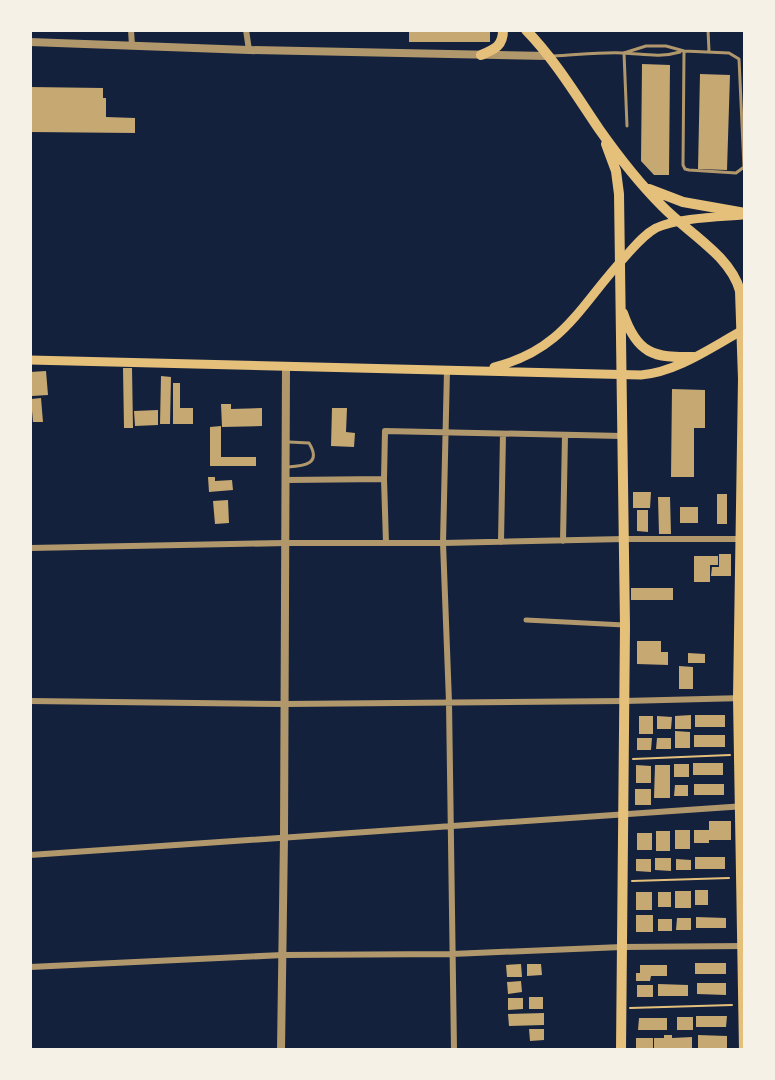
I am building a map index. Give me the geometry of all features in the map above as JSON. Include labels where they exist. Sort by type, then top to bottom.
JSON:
[{"type":"highway","points":[[481,55],[496,49],[502,41],[503,30]]},
{"type":"highway","points":[[526,30],[571,85],[600,131],[644,187],[678,222],[722,259],[733,272],[740,291],[744,330],[739,754],[743,806],[744,1050]]},
{"type":"highway","points":[[600,131],[614,164],[619,186],[625,626],[621,1050]]},
{"type":"highway","points":[[644,187],[683,202],[745,214]]},
{"type":"highway","points":[[620,304],[632,334],[646,349],[668,357],[693,357]]},
{"type":"main road","points":[[471,370],[523,358],[549,343],[569,325],[619,263],[648,233],[678,222],[745,214]]},
{"type":"main road","points":[[30,360],[656,373],[672,368],[744,330]]},
{"type":"street","points":[[131,30],[132,46]]},
{"type":"street","points":[[246,30],[249,50]]},
{"type":"street","points":[[30,42],[549,56]]},
{"type":"street","points":[[281,1050],[286,366]]},
{"type":"street","points":[[447,369],[443,543],[449,702],[454,1050]]},
{"type":"street","points":[[386,543],[385,431],[622,436]]},
{"type":"street","points":[[501,542],[503,434]]},
{"type":"street","points":[[563,541],[565,435]]},
{"type":"street","points":[[286,480],[384,479]]},
{"type":"street","points":[[30,548],[743,539]]},
{"type":"street","points":[[526,620],[625,626]]},
{"type":"street","points":[[30,701],[285,704],[742,698]]},
{"type":"street","points":[[30,855],[743,806]]},
{"type":"street","points":[[30,967],[283,955],[744,946]]},
{"type":"lane","points":[[708,30],[709,51]]},
{"type":"lane","points":[[624,53],[646,46],[666,46],[684,51],[729,53],[739,59],[744,167],[736,173],[689,170],[683,165],[684,51]]},
{"type":"lane","points":[[549,56],[624,53],[667,56],[684,51]]},
{"type":"lane","points":[[624,53],[627,126]]},
{"type":"lane","points":[[285,468],[305,465],[313,459],[309,443],[286,442]]},
{"type":"path","points":[[623,760],[739,754]]},
{"type":"path","points":[[622,882],[742,877]]},
{"type":"path","points":[[621,1008],[743,1004]]},
{"type":"building","points":[[409,30],[490,30],[490,42],[409,42]]},
{"type":"building","points":[[642,64],[670,65],[669,175],[654,175],[641,161]]},
{"type":"building","points":[[700,74],[730,75],[727,170],[698,169]]},
{"type":"building","points":[[30,87],[103,88],[106,117],[135,118],[135,133],[30,132]]},
{"type":"building","points":[[123,368],[132,368],[133,428],[124,428]]},
{"type":"building","points":[[46,371],[48,395],[32,396],[30,372]]},
{"type":"building","points":[[161,376],[171,377],[170,424],[160,424]]},
{"type":"building","points":[[173,383],[180,383],[180,408],[193,408],[193,424],[173,424]]},
{"type":"building","points":[[672,389],[705,390],[705,428],[694,428],[694,477],[671,477]]},
{"type":"building","points":[[41,398],[43,422],[33,422],[31,399]]},
{"type":"building","points":[[221,404],[231,404],[231,409],[262,408],[262,426],[222,427]]},
{"type":"building","points":[[332,408],[347,408],[346,432],[355,433],[354,447],[331,446]]},
{"type":"building","points":[[158,410],[158,425],[135,426],[134,411]]},
{"type":"building","points":[[221,426],[221,457],[256,457],[256,466],[210,466],[210,427]]},
{"type":"building","points":[[208,477],[215,477],[215,481],[232,480],[233,490],[209,492]]},
{"type":"building","points":[[633,492],[651,492],[650,508],[633,508]]},
{"type":"building","points":[[717,494],[727,494],[727,524],[717,524]]},
{"type":"building","points":[[658,497],[670,497],[671,534],[659,534]]},
{"type":"building","points":[[228,500],[229,523],[215,524],[213,501]]},
{"type":"building","points":[[680,507],[698,507],[698,523],[680,523]]},
{"type":"building","points":[[637,510],[648,510],[648,532],[637,531]]},
{"type":"building","points":[[719,554],[731,554],[731,576],[711,576],[712,567],[719,567]]},
{"type":"building","points":[[694,556],[718,556],[718,565],[710,565],[710,582],[694,582]]},
{"type":"building","points":[[631,588],[673,588],[673,600],[631,600]]},
{"type":"building","points":[[637,641],[661,641],[661,652],[668,652],[668,665],[637,664]]},
{"type":"building","points":[[688,653],[705,654],[705,663],[688,663]]},
{"type":"building","points":[[679,666],[693,667],[693,689],[679,689]]},
{"type":"building","points":[[691,715],[691,729],[675,729],[675,716]]},
{"type":"building","points":[[695,715],[725,715],[725,727],[695,727]]},
{"type":"building","points":[[639,716],[653,716],[653,734],[639,734]]},
{"type":"building","points":[[657,716],[672,717],[671,729],[657,729]]},
{"type":"building","points":[[675,731],[690,732],[690,748],[675,748]]},
{"type":"building","points":[[694,735],[725,735],[725,747],[694,747]]},
{"type":"building","points":[[637,738],[652,738],[651,750],[637,750]]},
{"type":"building","points":[[657,738],[671,738],[671,749],[656,749]]},
{"type":"building","points":[[693,763],[723,763],[723,775],[693,775]]},
{"type":"building","points":[[674,764],[689,764],[689,777],[674,777]]},
{"type":"building","points":[[636,765],[651,766],[651,783],[636,783]]},
{"type":"building","points":[[655,765],[670,765],[670,798],[654,798]]},
{"type":"building","points":[[694,784],[724,784],[724,795],[694,795]]},
{"type":"building","points":[[675,785],[688,785],[688,796],[674,796]]},
{"type":"building","points":[[635,789],[651,789],[651,805],[635,805]]},
{"type":"building","points":[[709,821],[731,821],[731,840],[694,843],[694,830],[709,830]]},
{"type":"building","points":[[675,830],[690,830],[690,849],[675,849]]},
{"type":"building","points":[[656,831],[670,831],[670,851],[656,851]]},
{"type":"building","points":[[637,833],[652,833],[652,850],[637,850]]},
{"type":"building","points":[[695,857],[725,857],[725,869],[695,869]]},
{"type":"building","points":[[655,858],[671,858],[671,871],[655,870]]},
{"type":"building","points":[[636,859],[651,859],[651,872],[636,871]]},
{"type":"building","points":[[676,859],[691,860],[691,870],[676,870]]},
{"type":"building","points":[[695,890],[708,890],[708,905],[695,905]]},
{"type":"building","points":[[675,891],[691,891],[691,908],[675,908]]},
{"type":"building","points":[[636,892],[652,892],[652,910],[636,910]]},
{"type":"building","points":[[658,892],[671,892],[671,907],[658,907]]},
{"type":"building","points":[[636,915],[653,915],[653,932],[636,932]]},
{"type":"building","points":[[696,917],[726,918],[726,928],[696,928]]},
{"type":"building","points":[[677,918],[691,918],[691,930],[676,930]]},
{"type":"building","points":[[658,919],[672,919],[672,931],[658,931]]},
{"type":"building","points":[[695,963],[726,963],[726,974],[695,974]]},
{"type":"building","points":[[521,964],[522,977],[507,977],[506,965]]},
{"type":"building","points":[[527,964],[541,964],[542,975],[527,976]]},
{"type":"building","points":[[640,965],[667,965],[667,976],[651,976],[650,981],[636,981]]},
{"type":"building","points":[[521,981],[522,992],[508,994],[507,982]]},
{"type":"building","points":[[697,983],[726,983],[726,995],[697,994]]},
{"type":"building","points":[[658,984],[688,985],[688,996],[658,996]]},
{"type":"building","points":[[637,985],[653,985],[653,997],[637,997]]},
{"type":"building","points":[[529,997],[543,997],[543,1009],[529,1009]]},
{"type":"building","points":[[508,998],[523,998],[523,1009],[508,1010]]},
{"type":"building","points":[[544,1013],[544,1025],[509,1026],[508,1014]]},
{"type":"building","points":[[696,1016],[727,1016],[726,1027],[696,1027]]},
{"type":"building","points":[[677,1017],[693,1017],[693,1030],[677,1030]]},
{"type":"building","points":[[639,1018],[667,1018],[667,1030],[638,1030]]},
{"type":"building","points":[[529,1029],[544,1029],[544,1040],[530,1041]]},
{"type":"building","points":[[664,1035],[672,1035],[672,1038],[692,1037],[692,1050],[654,1050],[654,1038],[664,1038]]},
{"type":"building","points":[[698,1035],[727,1036],[727,1048],[698,1048]]},
{"type":"building","points":[[636,1038],[653,1038],[653,1050],[636,1050]]}]
